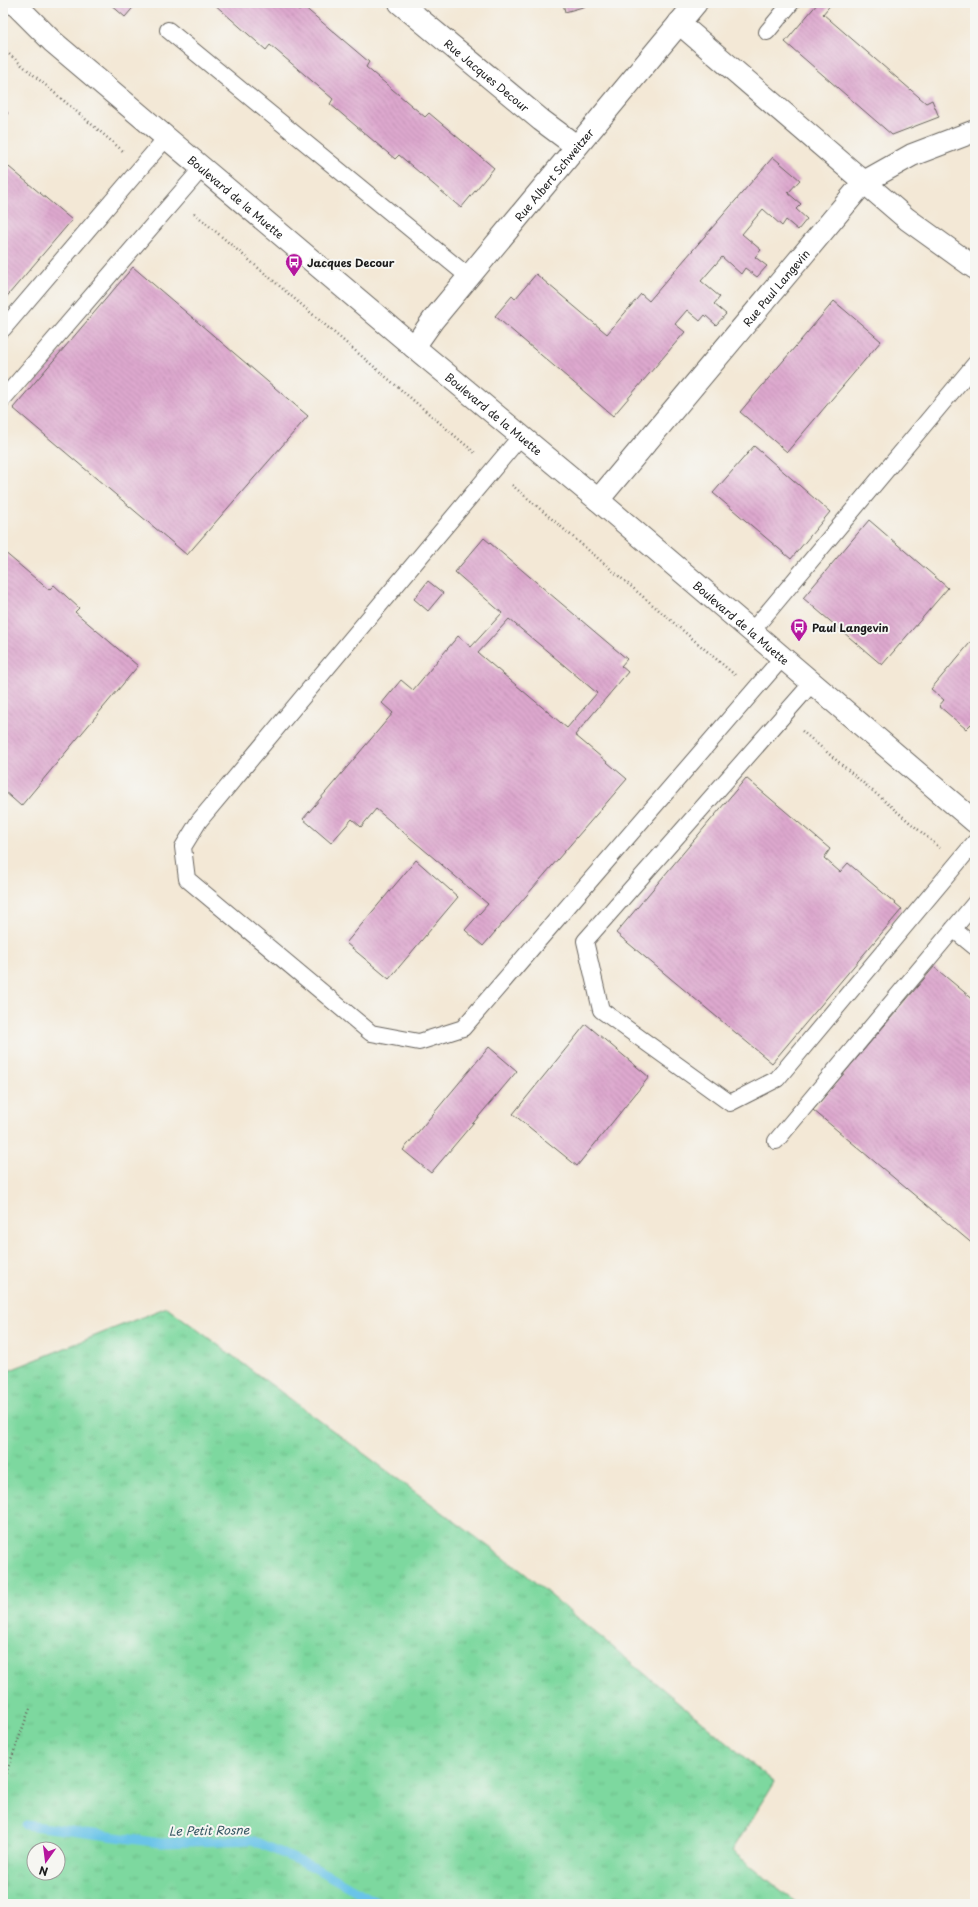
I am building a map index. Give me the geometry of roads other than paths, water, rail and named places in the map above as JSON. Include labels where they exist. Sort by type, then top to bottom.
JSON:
[{"type":"street","name":"Boulevard de la Muette","points":[[14,3],[52,41],[414,347],[598,500],[975,822]]},
{"type":"street","name":"Rue Jacques Decour","points":[[400,3],[541,120],[576,146]]},
{"type":"street","name":"Rue Albert Schweitzer","points":[[414,347],[433,320],[696,3]]},
{"type":"street","points":[[679,24],[907,219],[972,262]]},
{"type":"street","points":[[864,182],[912,155],[975,131]]},
{"type":"street","name":"Rue Paul Langevin","points":[[598,500],[864,182]]},
{"type":"lane","points":[[767,32],[791,3]]},
{"type":"lane","points":[[168,30],[469,277]]},
{"type":"lane","points":[[3,329],[166,138]]},
{"type":"lane","points":[[3,399],[202,168]]},
{"type":"lane","points":[[752,631],[975,364]]},
{"type":"lane","points":[[521,436],[199,821],[183,847],[187,879],[371,1033],[419,1042],[463,1028],[782,658]]},
{"type":"lane","points":[[812,682],[585,941],[602,1010],[730,1103],[777,1079],[975,842]]},
{"type":"lane","points":[[776,1141],[975,903]]},
{"type":"lane","points":[[954,929],[975,947]]},
{"type":"waterway","name":"Le Petit Rosne","points":[[26,1825],[161,1843],[252,1840],[313,1867],[380,1904]]},
{"type":"place","name":"Jacques Decour","points":[[294,277]]},
{"type":"place","name":"Paul Langevin","points":[[799,642]]}]
